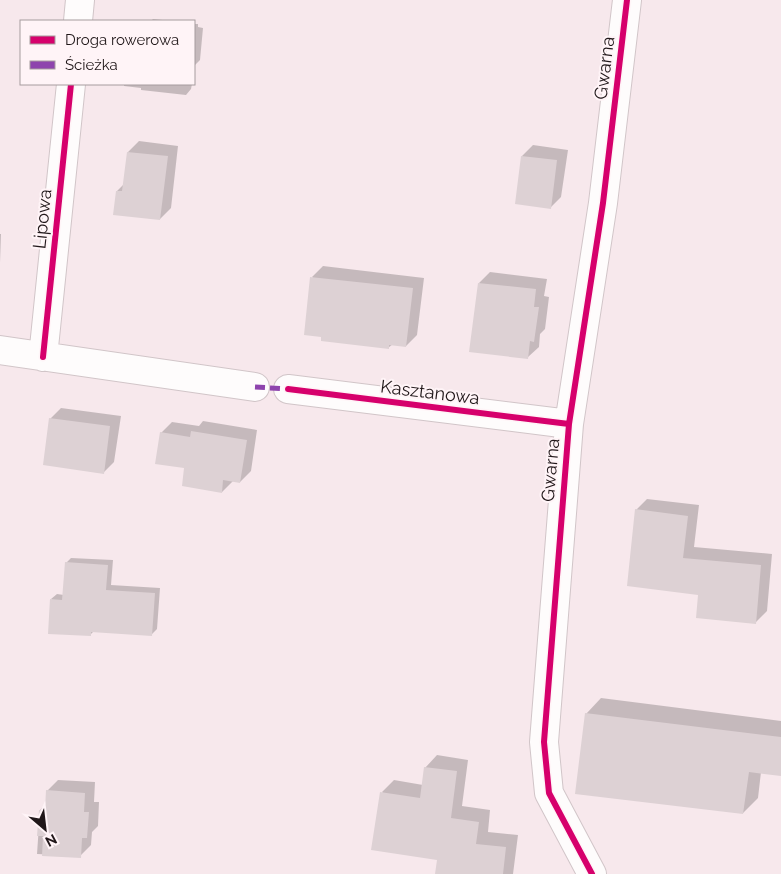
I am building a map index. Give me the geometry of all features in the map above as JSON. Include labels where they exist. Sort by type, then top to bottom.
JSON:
[{"type":"street","points":[[78,20],[80,0]]},
{"type":"street","name":"Gwarna","points":[[592,874],[549,793],[544,742],[569,424],[603,203],[628,0]]},
{"type":"street","name":"Lipowa","points":[[42,357],[72,85]]},
{"type":"street","points":[[0,350],[255,387]]},
{"type":"street","name":"Kasztanowa","points":[[288,389],[569,424]]},
{"type":"building","points":[[127,152],[168,156],[160,220],[113,215],[116,191],[122,191]]},
{"type":"building","points":[[521,156],[557,160],[551,209],[515,204]]},
{"type":"building","points":[[310,277],[413,288],[406,347],[389,345],[389,349],[321,341],[321,337],[304,335]]},
{"type":"building","points":[[478,283],[536,289],[534,307],[539,307],[534,342],[530,341],[528,359],[469,352]]},
{"type":"building","points":[[49,418],[110,426],[104,474],[43,465]]},
{"type":"building","points":[[191,431],[247,440],[240,483],[223,480],[222,493],[182,486],[184,468],[155,464],[160,432],[190,437]]},
{"type":"building","points":[[635,509],[688,516],[683,558],[761,565],[756,624],[696,618],[698,595],[627,586]]},
{"type":"building","points":[[65,562],[108,565],[106,590],[155,593],[152,636],[91,632],[91,636],[48,634],[50,599],[62,600]]},
{"type":"building","points":[[585,713],[781,737],[781,776],[749,772],[743,814],[575,794]]},
{"type":"building","points":[[424,767],[457,771],[451,818],[479,822],[476,844],[506,847],[503,874],[435,874],[437,860],[371,850],[380,792],[420,798]]},
{"type":"building","points":[[46,790],[85,793],[84,812],[89,812],[87,838],[82,838],[81,858],[42,856],[43,836],[37,836],[39,810],[45,810]]},
{"type":"marked path","points":[[255,387],[288,389]]},
{"type":"cycle path","points":[[592,874],[549,793],[544,742],[569,424],[603,203],[627,0]]},
{"type":"cycle path","points":[[43,357],[71,85]]},
{"type":"cycle path","points":[[288,389],[569,424]]}]
